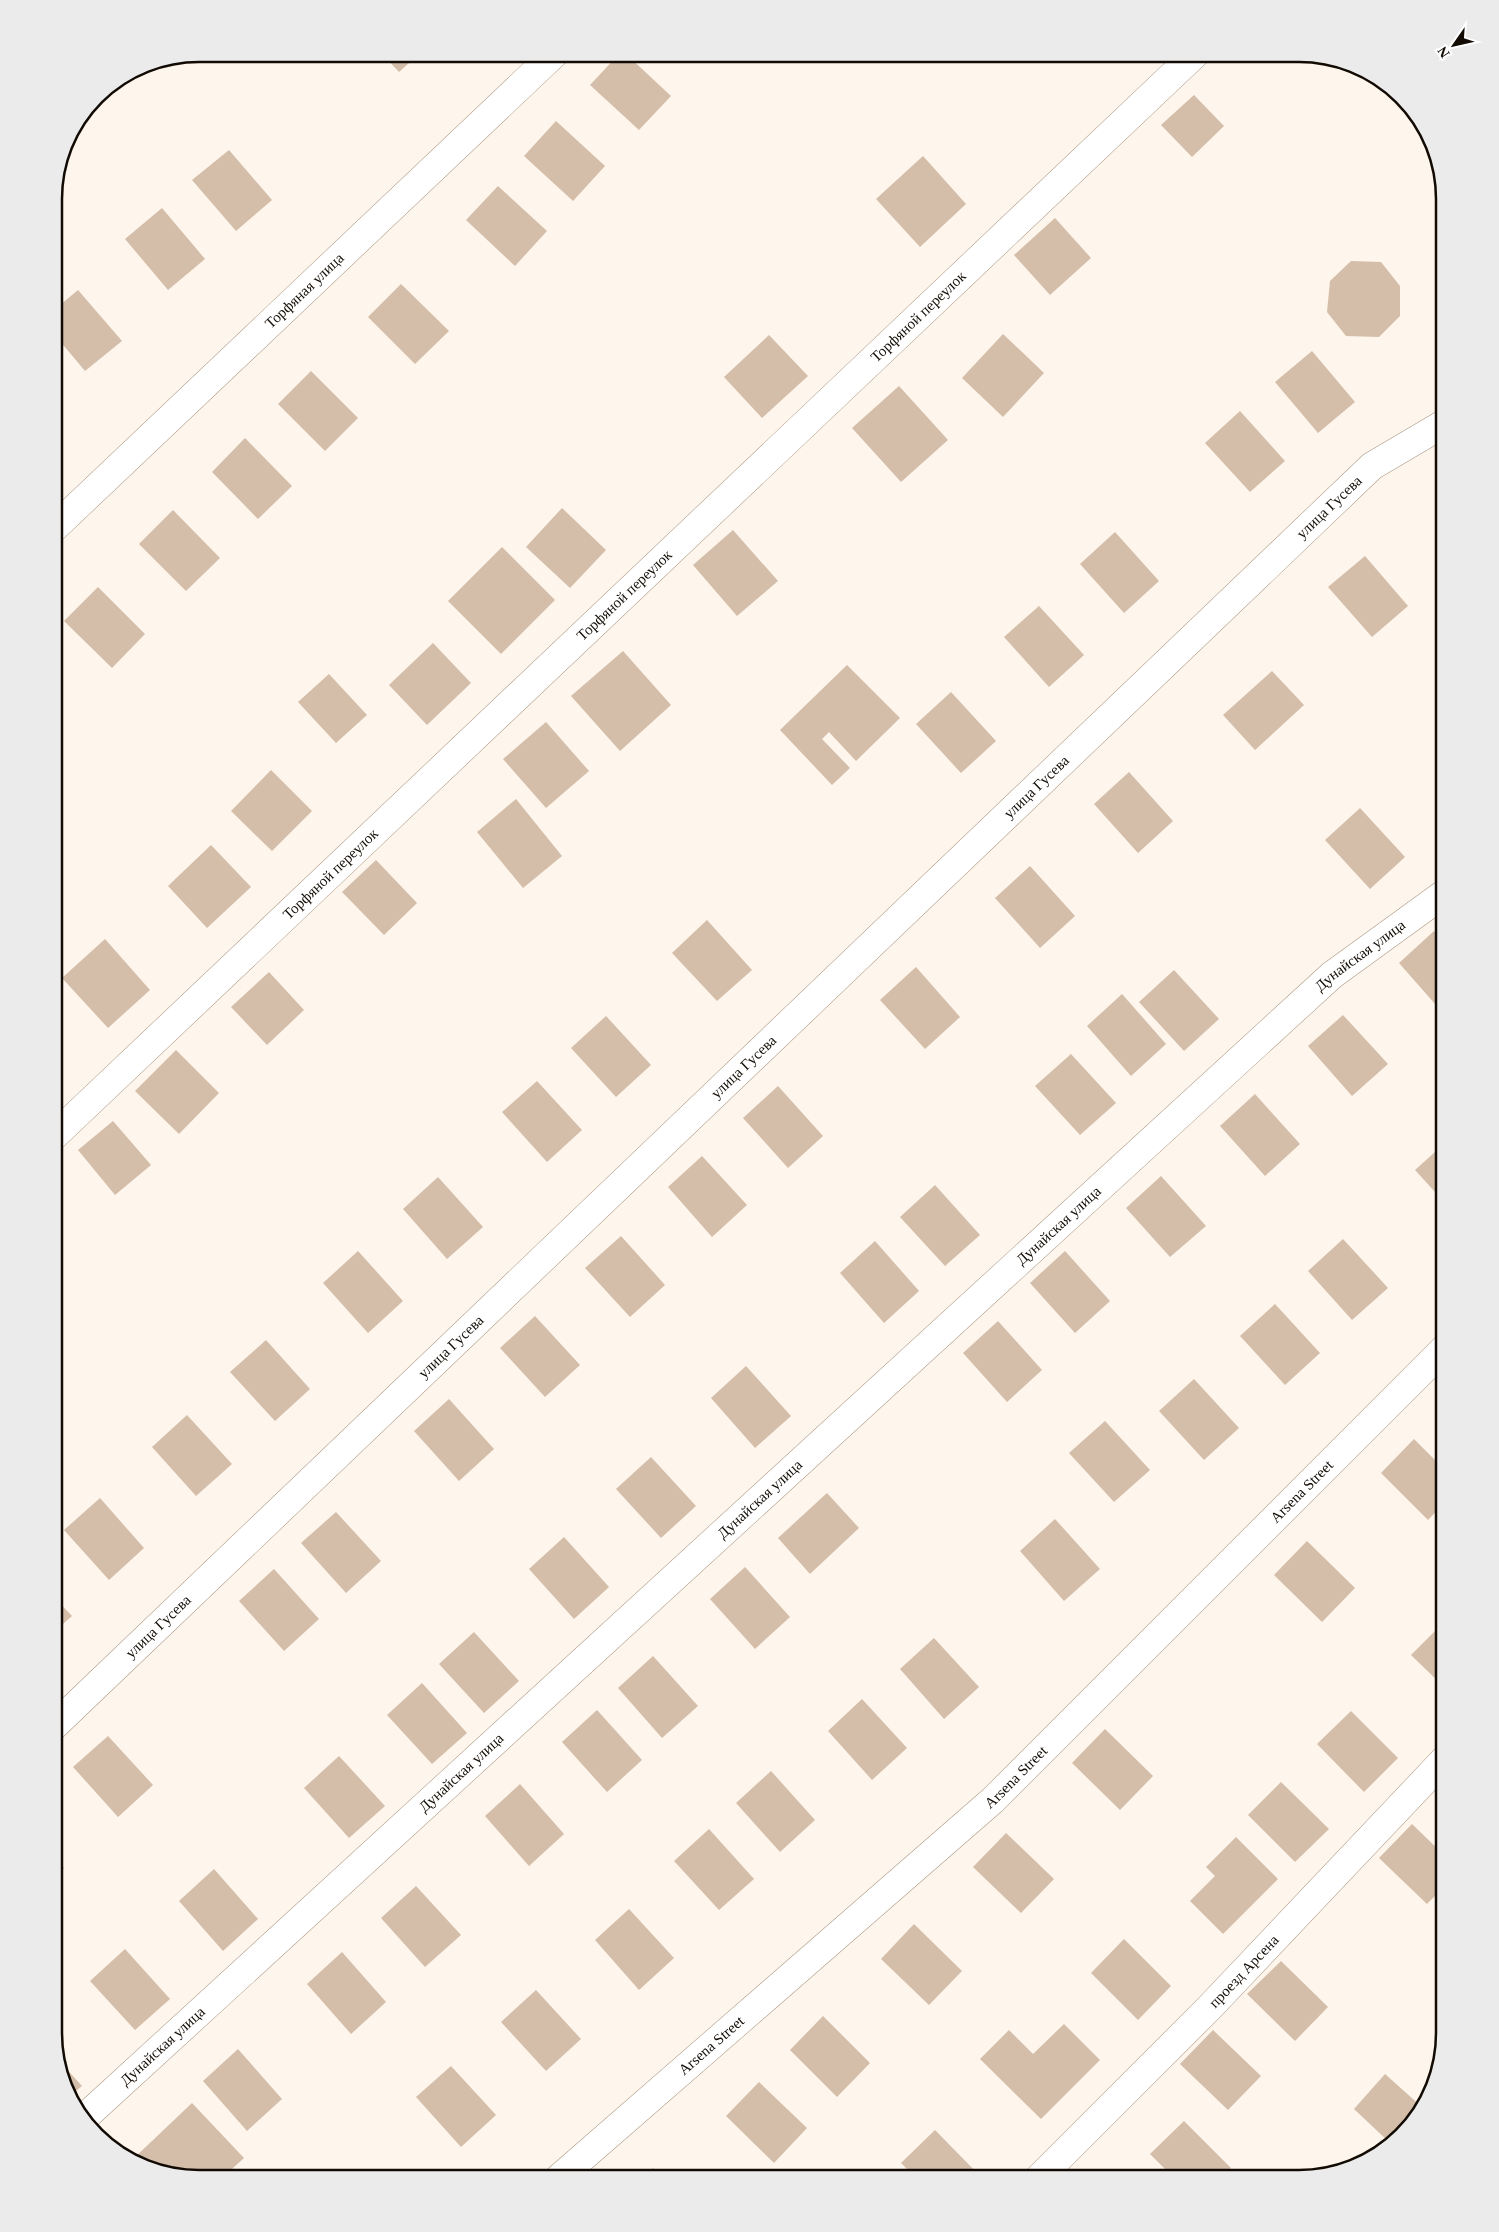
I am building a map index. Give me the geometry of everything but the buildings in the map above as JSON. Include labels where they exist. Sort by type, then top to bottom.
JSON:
[{"type":"street","name":"Торфяная улица","points":[[63,520],[545,62]]},
{"type":"street","name":"Торфяной переулок","points":[[62,1128],[1186,63]]},
{"type":"street","name":"улица Гусева","points":[[62,1718],[1372,466],[1436,427]]},
{"type":"street","name":"Дунайская улица","points":[[89,2113],[1332,976],[1436,900]]},
{"type":"street","name":"Arsena Street","points":[[569,2169],[993,1800],[1436,1357]]},
{"type":"street","name":"проезд Арсена","points":[[1047,2170],[1210,2007],[1436,1768]]}]
